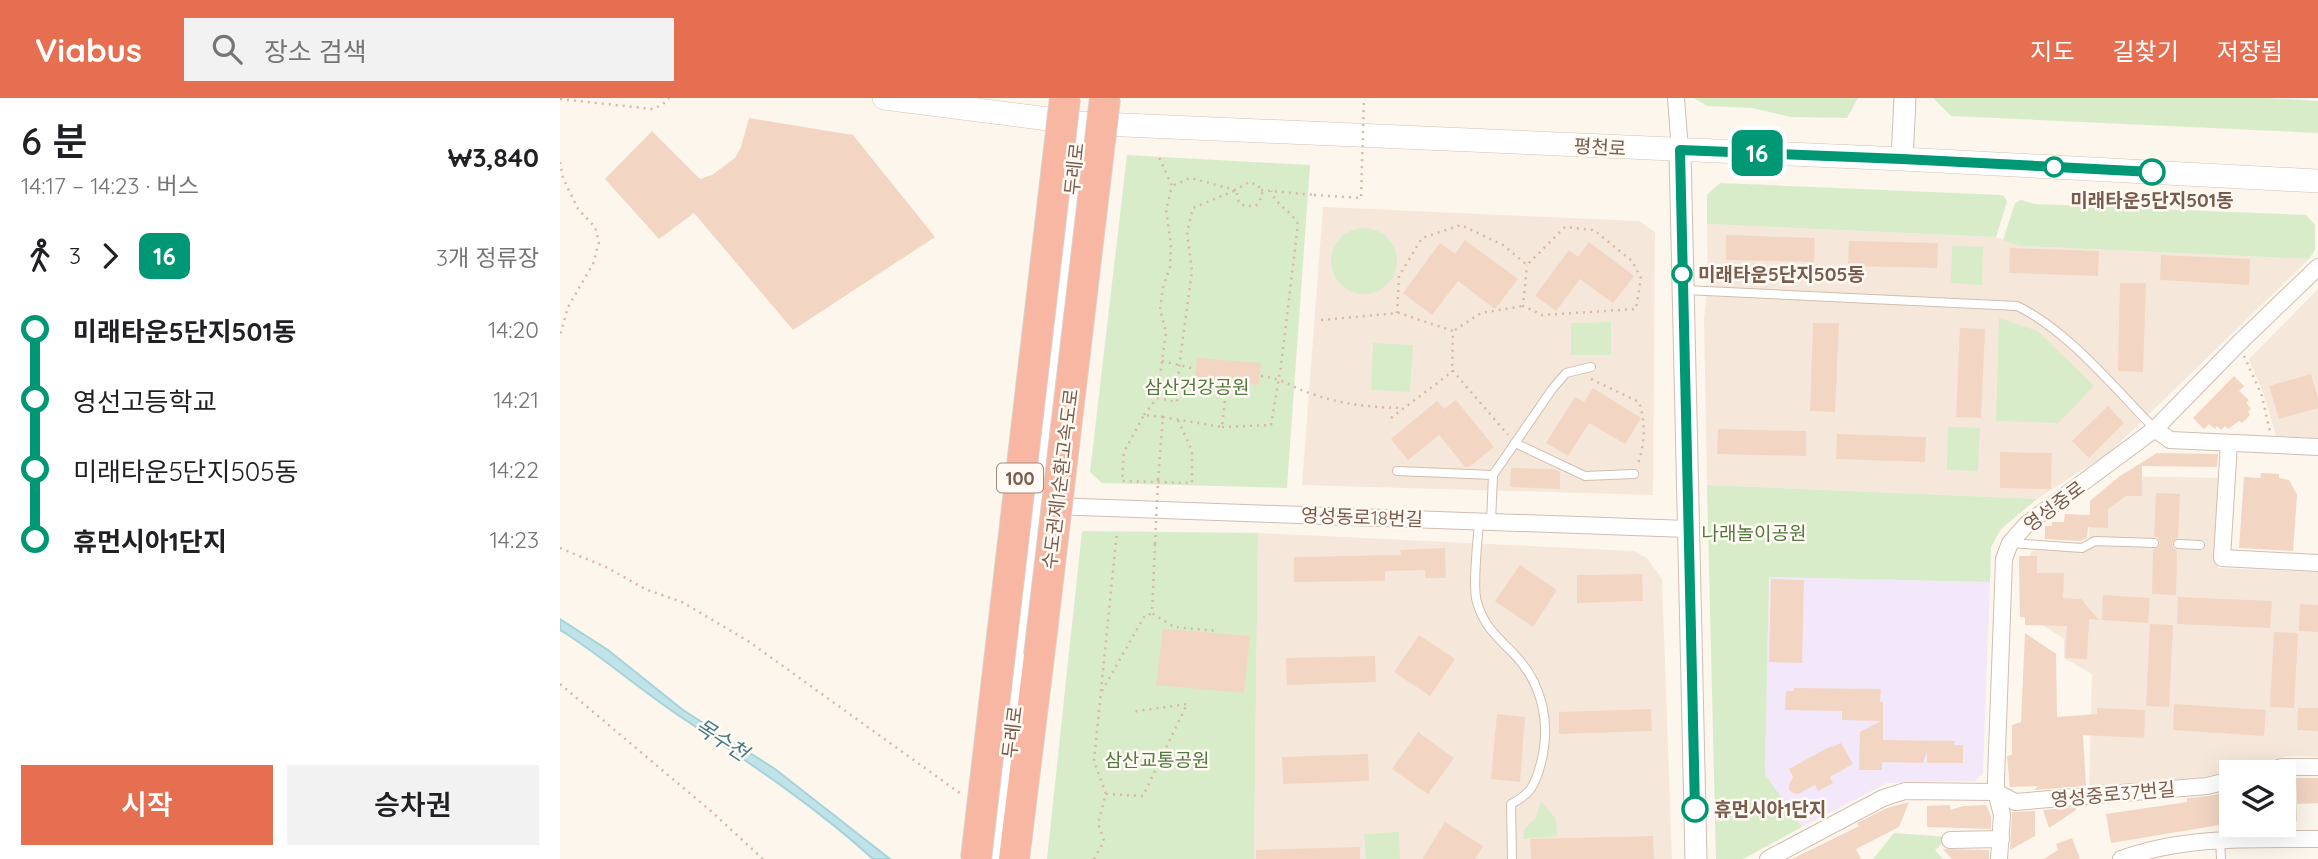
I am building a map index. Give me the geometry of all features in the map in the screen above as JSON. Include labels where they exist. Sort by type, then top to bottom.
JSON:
[{"type":"highway","name":"수도권제1순환고속도로","points":[[1014,859],[1105,98]]},
{"type":"highway","name":"수도권제1순환고속도로","points":[[976,859],[1072,111]]},
{"type":"main road","name":"평천로","points":[[884,98],[1680,150],[2318,181]]},
{"type":"street","points":[[1676,98],[1680,150],[1696,859]]},
{"type":"street","points":[[1902,159],[1905,98]]},
{"type":"street","name":"두레로","points":[[997,859],[1038,505],[1072,111]]},
{"type":"street","name":"영성중로","points":[[1999,859],[2001,815],[1996,792],[2004,559],[2010,543],[2027,524],[2155,429],[2239,342],[2318,267]]},
{"type":"street","points":[[2155,429],[2170,440],[2318,447]]},
{"type":"street","points":[[2229,443],[2222,558],[2318,563]]},
{"type":"street","name":"영성동로18번길","points":[[1038,505],[1687,529]]},
{"type":"street","points":[[2296,767],[2318,767]]},
{"type":"street","name":"영성중로37번길","points":[[1768,859],[1882,798],[1905,792],[1996,792],[2015,802],[2219,783]]},
{"type":"street","points":[[1950,840],[2001,839]]},
{"type":"street","points":[[2120,859],[2136,853],[2220,839],[2318,839]]},
{"type":"lane","points":[[1682,290],[2017,306],[2038,316],[2058,331],[2155,429]]},
{"type":"lane","points":[[1512,859],[1511,804],[1528,796],[1538,775],[1545,747],[1545,712],[1537,687],[1516,657],[1488,629],[1476,600],[1485,522],[1493,475],[1552,388],[1566,373],[1591,368]]},
{"type":"lane","points":[[1515,443],[1585,476],[1634,474]]},
{"type":"lane","points":[[1397,471],[1493,475]]},
{"type":"lane","points":[[2010,543],[2082,548],[2095,541],[2154,543]]},
{"type":"lane","points":[[2178,544],[2200,545]]},
{"type":"lane","points":[[2220,839],[2221,859]]},
{"type":"path","points":[[560,99],[653,109],[669,98]]},
{"type":"path","points":[[1261,190],[1361,198],[1364,98]]},
{"type":"path","points":[[1159,157],[1172,186],[1166,210],[1171,244],[1170,267],[1163,287],[1160,309],[1166,332],[1157,398],[1144,415],[1124,452],[1122,481],[1192,483],[1192,451],[1178,420]]},
{"type":"path","points":[[560,162],[563,178],[578,209],[595,227],[599,242],[593,264],[568,307],[560,335]]},
{"type":"path","points":[[1172,186],[1190,177],[1236,190]]},
{"type":"path","points":[[1157,398],[1177,402],[1179,366],[1192,271],[1187,232],[1193,208],[1249,182],[1258,185],[1263,195],[1256,206],[1246,206],[1239,202],[1236,190]]},
{"type":"path","points":[[1144,415],[1222,427],[1271,425],[1298,224],[1292,214],[1276,203],[1270,191]]},
{"type":"path","points":[[1397,313],[1399,276],[1422,238],[1461,225],[1503,245],[1527,265]]},
{"type":"path","points":[[1453,331],[1481,313],[1523,306],[1542,315],[1636,309],[1641,278],[1632,261],[1594,230],[1565,227],[1527,265],[1523,306]]},
{"type":"path","points":[[1321,320],[1397,313],[1453,331]]},
{"type":"path","points":[[1453,331],[1452,372],[1515,443]]},
{"type":"path","points":[[2239,342],[2262,396],[2273,445]]},
{"type":"path","points":[[1162,361],[1196,369]]},
{"type":"path","points":[[1391,418],[1452,372]]},
{"type":"path","points":[[1261,376],[1278,378],[1309,393],[1354,406],[1404,408]]},
{"type":"path","points":[[1563,376],[1590,379],[1639,402],[1644,415],[1642,453],[1634,474]]},
{"type":"path","points":[[1222,427],[1227,382]]},
{"type":"path","points":[[1153,614],[1163,417]]},
{"type":"path","points":[[1094,859],[1104,841],[1098,823],[1106,794],[1094,761],[1117,531]]},
{"type":"path","points":[[560,548],[606,567],[645,589],[682,602],[748,641],[968,799]]},
{"type":"path","points":[[1101,691],[1145,615],[1153,614],[1174,627],[1217,631]]},
{"type":"path","points":[[560,684],[712,812],[763,859]]},
{"type":"path","points":[[1106,794],[1143,796],[1187,704],[1131,712]]},
{"type":"shaded area","points":[[1323,207],[1639,221],[1655,232],[1653,495],[1302,485]]},
{"type":"shaded area","points":[[1707,224],[1996,237],[2019,246],[2309,259],[2110,452],[2037,499],[1707,485],[1704,319],[1708,280]]},
{"type":"shaded area","points":[[2318,289],[2318,438],[2276,436],[2264,395],[2249,359]]},
{"type":"shaded area","points":[[2120,476],[2223,478],[2218,568],[2318,572],[2318,757],[2219,760],[2219,773],[2209,776],[2089,789],[2092,674],[2064,658],[2064,639],[2038,622],[2020,617],[2019,556],[2029,556],[2038,542],[2089,543],[2090,501]]},
{"type":"shaded area","points":[[1258,533],[1634,551],[1647,558],[1662,579],[1672,859],[1254,859]]},
{"type":"shaded area","points":[[1769,577],[1990,582],[1983,774],[1975,781],[1887,783],[1802,827],[1765,774]]},
{"type":"green space","points":[[1694,98],[1858,98],[1847,118],[1791,117],[1752,108],[1707,106]]},
{"type":"green space","points":[[1933,98],[2267,98],[2318,101],[2318,133],[1951,116]]},
{"type":"green space","name":"삼산건강공원","points":[[1127,155],[1310,165],[1287,488],[1102,483],[1090,472]]},
{"type":"green space","points":[[1720,183],[2000,195],[2004,196],[2007,202],[1996,237],[1707,224],[1707,195]]},
{"type":"green space","points":[[2021,200],[2035,204],[2306,215],[2315,225],[2315,250],[2309,259],[2019,246],[2003,240],[2015,203]]},
{"type":"green space","points":[[1370,228],[1388,237],[1395,248],[1395,274],[1388,285],[1377,292],[1358,294],[1340,285],[1333,274],[1331,255],[1340,237],[1351,230]]},
{"type":"green space","points":[[1952,246],[1983,247],[1982,285],[1951,283]]},
{"type":"green space","points":[[1999,318],[2038,331],[2094,386],[2058,423],[1996,421]]},
{"type":"green space","points":[[1611,322],[1611,355],[1571,355],[1571,323]]},
{"type":"green space","points":[[1373,343],[1413,345],[1410,392],[1371,390]]},
{"type":"green space","points":[[1948,427],[1980,428],[1978,471],[1947,470]]},
{"type":"green space","name":"나래놀이공원","points":[[1707,485],[2037,499],[2001,529],[1991,547],[1990,582],[1769,577],[1765,774],[1802,827],[1743,859],[1716,859]]},
{"type":"green space","name":"삼산교통공원","points":[[1082,531],[1258,533],[1254,859],[1047,859]]},
{"type":"green space","points":[[1541,801],[1556,819],[1557,836],[1523,839],[1525,828],[1535,819]]},
{"type":"green space","points":[[1399,832],[1400,859],[1366,859],[1364,834]]},
{"type":"green space","points":[[1894,833],[1948,837],[1935,850],[1943,859],[1873,859]]},
{"type":"water","name":"목수천","points":[[560,619],[608,650],[683,710],[775,769],[890,859],[873,859],[783,787],[671,711],[560,630]]},
{"type":"building","points":[[749,118],[853,135],[935,237],[793,330],[694,213],[659,239],[605,179],[652,131],[700,179],[712,175],[735,158]]},
{"type":"building","points":[[1726,235],[1815,238],[1814,262],[1726,260]]},
{"type":"building","points":[[1465,240],[1518,279],[1495,309],[1458,281],[1432,315],[1403,293],[1440,243],[1455,254]]},
{"type":"building","points":[[1849,241],[1938,243],[1937,268],[1848,266]]},
{"type":"building","points":[[1589,242],[1634,276],[1613,303],[1580,279],[1556,311],[1535,296],[1569,250],[1578,257]]},
{"type":"building","points":[[2010,248],[2099,251],[2098,276],[2009,273]]},
{"type":"building","points":[[2161,255],[2250,259],[2249,285],[2160,280]]},
{"type":"building","points":[[2120,283],[2146,283],[2143,372],[2118,371]]},
{"type":"building","points":[[1813,323],[1839,323],[1835,412],[1810,411]]},
{"type":"building","points":[[1960,328],[1985,329],[1981,418],[1956,417]]},
{"type":"building","points":[[1197,358],[1261,363],[1259,385],[1195,379]]},
{"type":"building","points":[[2311,374],[2318,408],[2279,419],[2269,386]]},
{"type":"building","points":[[2234,376],[2244,386],[2239,391],[2249,400],[2246,403],[2251,408],[2248,412],[2250,415],[2242,423],[2239,421],[2228,429],[2225,426],[2221,430],[2217,426],[2215,429],[2209,424],[2204,429],[2193,418]]},
{"type":"building","points":[[1593,388],[1641,418],[1625,444],[1589,423],[1568,456],[1546,443],[1575,397],[1584,402]]},
{"type":"building","points":[[1456,400],[1494,447],[1469,467],[1465,467],[1439,435],[1408,460],[1391,439],[1437,401],[1444,409]]},
{"type":"building","points":[[2108,406],[2124,423],[2089,458],[2072,441]]},
{"type":"building","points":[[1718,429],[1806,431],[1806,456],[1717,454]]},
{"type":"building","points":[[1837,434],[1926,437],[1925,462],[1836,459]]},
{"type":"building","points":[[2000,452],[2052,453],[2051,489],[2000,488]]},
{"type":"building","points":[[2157,453],[2218,454],[2217,467],[2142,466],[2142,496],[2126,496],[2108,509],[2108,528],[2088,527],[2087,538],[2081,541],[2045,539],[2045,526],[2052,526],[2052,522],[2064,522],[2065,514],[2090,515],[2090,501],[2120,476]]},
{"type":"building","points":[[1511,468],[1554,469],[1560,472],[1560,489],[1510,487]]},
{"type":"building","points":[[2261,473],[2279,474],[2279,478],[2289,480],[2297,495],[2293,551],[2239,548],[2244,477],[2260,478]]},
{"type":"building","points":[[2156,493],[2180,494],[2178,537],[2172,543],[2177,551],[2176,595],[2152,594],[2153,550],[2160,544],[2159,539],[2154,536]]},
{"type":"building","points":[[1445,548],[1446,578],[1425,578],[1425,570],[1385,571],[1385,581],[1294,582],[1294,557],[1401,555],[1400,550]]},
{"type":"building","points":[[2019,556],[2037,556],[2037,573],[2064,573],[2063,598],[2081,599],[2099,620],[2089,619],[2087,659],[2065,658],[2067,626],[2025,625],[2025,617],[2020,617]]},
{"type":"building","points":[[1520,565],[1557,590],[1533,627],[1495,601]]},
{"type":"building","points":[[1642,574],[1643,601],[1577,603],[1577,575]]},
{"type":"building","points":[[1771,579],[1804,580],[1802,663],[1769,662]]},
{"type":"building","points":[[2103,595],[2150,598],[2148,623],[2102,620]]},
{"type":"building","points":[[2178,597],[2272,601],[2270,628],[2177,624]]},
{"type":"building","points":[[2300,604],[2318,605],[2318,632],[2299,631]]},
{"type":"building","points":[[2150,624],[2173,625],[2169,707],[2146,706]]},
{"type":"building","points":[[1163,629],[1250,636],[1244,693],[1156,685]]},
{"type":"building","points":[[2274,632],[2298,633],[2294,708],[2270,707]]},
{"type":"building","points":[[2025,633],[2056,654],[2057,717],[2097,714],[2097,708],[2145,710],[2144,738],[2083,735],[2086,786],[2034,790],[2038,786],[2010,787],[2007,756],[2012,755],[2012,725],[2021,722]]},
{"type":"building","points":[[1419,635],[1455,659],[1430,696],[1394,672]]},
{"type":"building","points":[[1375,656],[1376,682],[1287,685],[1286,658]]},
{"type":"building","points":[[1794,688],[1881,689],[1883,740],[1955,741],[1954,745],[1963,745],[1963,763],[1927,763],[1927,751],[1923,763],[1882,762],[1882,770],[1859,770],[1860,732],[1881,721],[1842,720],[1842,711],[1785,710],[1786,691],[1794,691]]},
{"type":"building","points":[[2174,704],[2266,710],[2264,736],[2173,730]]},
{"type":"building","points":[[2298,708],[2318,708],[2318,731],[2297,730]]},
{"type":"building","points":[[1651,709],[1652,731],[1559,734],[1559,712]]},
{"type":"building","points":[[1497,714],[1525,717],[1520,782],[1491,779]]},
{"type":"building","points":[[1418,732],[1454,758],[1428,794],[1392,769]]},
{"type":"building","points":[[1841,743],[1853,764],[1830,777],[1833,783],[1818,791],[1815,785],[1798,794],[1789,790],[1793,777],[1789,769]]},
{"type":"building","points":[[1368,754],[1369,781],[1283,784],[1282,757]]},
{"type":"building","points":[[2296,778],[2318,778],[2318,803],[2297,804]]},
{"type":"building","points":[[2219,794],[2219,825],[2111,843],[2106,814],[2187,802],[2187,798]]},
{"type":"building","points":[[1909,802],[1899,827],[1856,849],[1861,859],[1792,859],[1859,826],[1857,823],[1887,808]]},
{"type":"building","points":[[1950,805],[1950,810],[1963,806],[1986,805],[1991,816],[1991,829],[1927,827],[1927,806]]},
{"type":"building","points":[[2076,807],[2076,810],[2049,828],[2043,810]]},
{"type":"building","points":[[2035,811],[2035,836],[2010,850],[2012,812]]},
{"type":"building","points":[[1445,822],[1483,846],[1475,859],[1422,859]]},
{"type":"building","points":[[1653,836],[1654,859],[1531,859],[1530,839]]},
{"type":"building","points":[[2072,838],[2080,859],[2044,859],[2058,850],[2056,844]]},
{"type":"building","points":[[1360,847],[1360,859],[1256,859],[1256,850]]},
{"type":"building","points":[[1943,849],[1989,850],[1989,859],[1952,859]]},
{"type":"bus line","name":"16","points":[[1695,809],[1680,150],[2152,172]]},
{"type":"place","name":"미래타운5단지501동","points":[[2152,172]]},
{"type":"place","name":"미래타운5단지505동","points":[[1682,274]]},
{"type":"place","name":"휴먼시아1단지","points":[[1695,809]]}]
